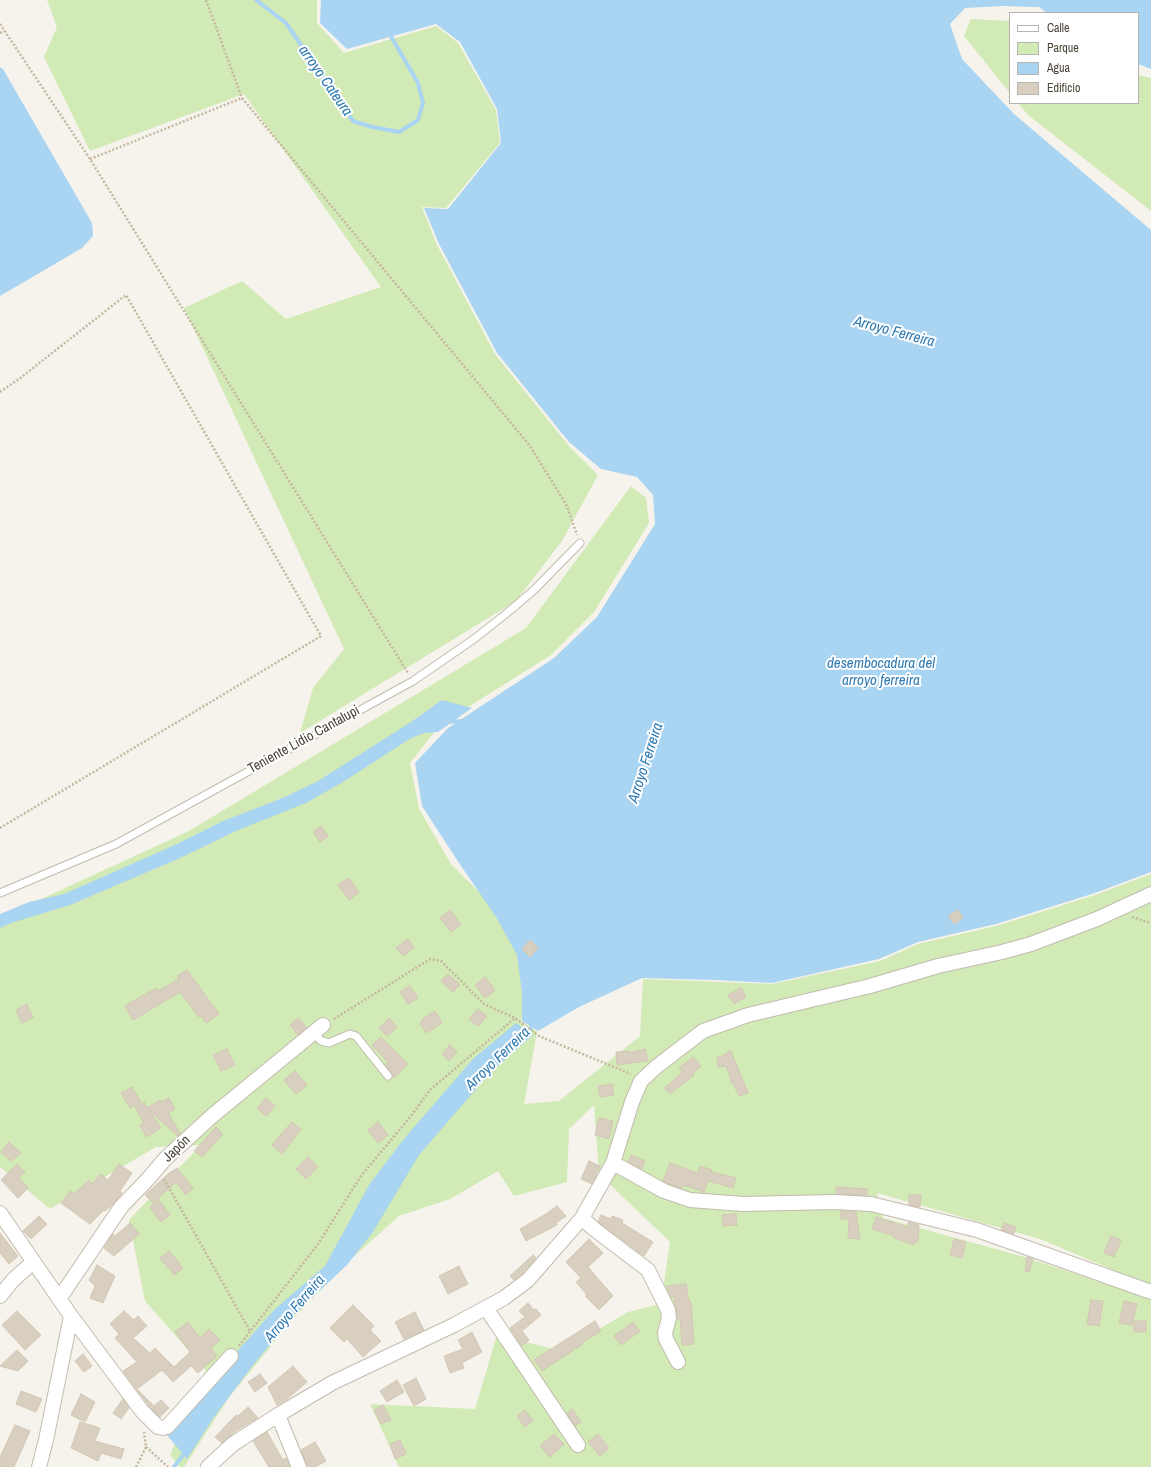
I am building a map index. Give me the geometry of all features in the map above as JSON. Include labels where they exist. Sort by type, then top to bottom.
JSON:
[{"type":"street","points":[[208,1467],[233,1444],[332,1383],[454,1325],[504,1298],[528,1280],[582,1218],[613,1163],[632,1102],[641,1081],[656,1067],[703,1031],[748,1015],[870,986],[938,966],[1031,944],[1097,919],[1151,894]]},
{"type":"street","name":"Japón","points":[[59,1299],[121,1207],[165,1159],[212,1116],[318,1029]]},
{"type":"street","points":[[613,1163],[664,1191],[690,1200],[743,1204],[835,1202],[871,1204],[977,1230],[1151,1292]]},
{"type":"street","points":[[0,1213],[71,1316],[142,1412],[158,1427],[167,1427],[231,1356]]},
{"type":"street","points":[[582,1218],[594,1229],[648,1270],[668,1310],[669,1318],[665,1333],[666,1339],[678,1362]]},
{"type":"street","points":[[0,1296],[13,1280],[33,1262]]},
{"type":"street","points":[[486,1308],[578,1445]]},
{"type":"street","points":[[39,1467],[46,1440],[71,1316]]},
{"type":"street","points":[[278,1415],[300,1467]]},
{"type":"lane","name":"Teniente Lidio Cantalupi","points":[[0,894],[116,844],[412,681],[474,639],[507,613],[534,590],[580,543]]},
{"type":"lane","points":[[318,1029],[321,1041],[329,1043],[350,1034],[356,1036],[388,1076]]},
{"type":"path","points":[[206,0],[242,98],[530,446],[566,506],[580,543]]},
{"type":"path","points":[[0,24],[90,159],[412,681]]},
{"type":"path","points":[[0,33],[4,31]]},
{"type":"path","points":[[90,159],[242,98]]},
{"type":"path","points":[[0,392],[20,379],[126,295],[321,636],[0,828]]},
{"type":"path","points":[[318,1029],[430,959],[441,961],[484,1004],[516,1019],[539,1036],[627,1072],[641,1081]]},
{"type":"path","points":[[231,1356],[318,1244],[361,1176],[411,1116],[430,1090],[516,1019]]},
{"type":"path","points":[[158,1168],[250,1331]]},
{"type":"path","points":[[136,1467],[146,1447],[142,1412]]},
{"type":"path","points":[[146,1447],[168,1467]]},
{"type":"green space","points":[[47,0],[317,0],[317,23],[344,53],[436,26],[458,43],[496,110],[500,143],[446,208],[422,207],[437,245],[495,354],[568,445],[598,475],[562,541],[516,601],[300,733],[313,688],[344,649],[184,308],[242,281],[286,319],[381,287],[244,94],[90,151],[44,57],[57,27]]},
{"type":"green space","points":[[971,19],[1009,21],[1009,92],[964,36]]},
{"type":"green space","points":[[1139,75],[1151,78],[1151,211],[1028,115],[1019,104],[1139,104]]},
{"type":"green space","points":[[631,486],[646,498],[649,523],[594,612],[551,655],[441,724],[410,763],[419,809],[451,864],[500,913],[523,949],[527,992],[521,1021],[537,1032],[524,1104],[559,1101],[640,1036],[643,979],[772,984],[880,961],[918,944],[996,926],[1095,895],[1151,874],[1151,1286],[1040,1239],[877,1193],[883,1218],[1021,1256],[1151,1299],[1151,1467],[399,1467],[370,1404],[475,1409],[497,1335],[562,1351],[628,1312],[661,1304],[670,1242],[599,1174],[594,1105],[569,1129],[567,1182],[514,1196],[498,1171],[450,1199],[399,1216],[341,1268],[290,1323],[230,1396],[184,1467],[180,1467],[170,1455],[206,1370],[145,1301],[129,1220],[201,1145],[156,1147],[50,1209],[0,1167],[0,918],[189,831],[526,628]]},
{"type":"water","name":"desembocadura del arroyo ferreira","points":[[321,0],[1151,0],[1151,69],[1139,64],[1139,12],[1046,12],[1039,7],[1002,6],[965,8],[950,24],[962,59],[1014,114],[1151,230],[1151,872],[1095,893],[996,924],[918,942],[879,959],[772,983],[642,978],[579,1007],[538,1031],[522,1021],[522,993],[517,955],[496,917],[422,806],[415,763],[448,728],[554,658],[597,617],[655,524],[653,495],[637,477],[601,469],[569,442],[497,353],[439,244],[424,208],[448,209],[501,143],[497,109],[460,42],[436,24],[347,49],[320,23]]},
{"type":"water","points":[[0,67],[3,69],[92,223],[93,236],[82,248],[0,296]]},
{"type":"water","points":[[442,700],[472,708],[438,732],[424,733],[411,738],[343,782],[306,803],[236,831],[178,859],[70,905],[11,923],[0,928],[0,914],[29,902],[64,894],[177,844],[223,821],[285,797],[318,781],[411,722]]},
{"type":"water","points":[[516,1023],[533,1035],[490,1073],[419,1155],[373,1232],[347,1265],[296,1313],[250,1369],[214,1417],[187,1459],[166,1434],[275,1309],[325,1266],[369,1185],[403,1140],[473,1059]]},
{"type":"building","points":[[321,826],[328,836],[320,842],[313,832]]},
{"type":"building","points":[[349,878],[359,892],[349,900],[338,885]]},
{"type":"building","points":[[450,910],[461,924],[451,932],[440,918]]},
{"type":"building","points":[[958,910],[963,918],[954,924],[948,916]]},
{"type":"building","points":[[408,939],[414,948],[403,956],[396,948]]},
{"type":"building","points":[[530,940],[538,948],[530,957],[522,949]]},
{"type":"building","points":[[187,970],[219,1014],[206,1023],[201,1016],[199,1017],[180,992],[133,1020],[125,1006],[156,988],[158,991],[179,979],[177,976]]},
{"type":"building","points":[[448,974],[460,985],[453,992],[441,981]]},
{"type":"building","points":[[485,977],[495,990],[485,998],[475,985]]},
{"type":"building","points":[[410,986],[418,998],[408,1004],[400,992]]},
{"type":"building","points":[[741,988],[746,997],[734,1004],[728,995]]},
{"type":"building","points":[[27,1004],[33,1017],[22,1023],[16,1010]]},
{"type":"building","points":[[478,1009],[487,1016],[478,1026],[469,1019]]},
{"type":"building","points":[[435,1011],[442,1023],[426,1033],[420,1023],[424,1018]]},
{"type":"building","points":[[298,1018],[307,1028],[298,1035],[290,1025]]},
{"type":"building","points":[[389,1018],[397,1027],[387,1036],[379,1028]]},
{"type":"building","points":[[381,1037],[408,1064],[394,1078],[385,1064],[388,1062],[372,1045]]},
{"type":"building","points":[[450,1045],[457,1052],[449,1061],[442,1054]]},
{"type":"building","points":[[227,1049],[235,1065],[221,1071],[213,1055]]},
{"type":"building","points":[[645,1049],[648,1061],[617,1065],[616,1052],[629,1051],[629,1053]]},
{"type":"building","points":[[728,1051],[731,1051],[748,1093],[739,1096],[733,1083],[731,1083],[726,1066],[718,1067],[717,1058],[728,1053]]},
{"type":"building","points":[[693,1057],[701,1066],[693,1073],[694,1075],[670,1094],[665,1088],[682,1072],[679,1068]]},
{"type":"building","points":[[295,1071],[307,1085],[296,1094],[284,1080]]},
{"type":"building","points":[[612,1084],[614,1095],[600,1097],[598,1086]]},
{"type":"building","points":[[132,1087],[141,1102],[130,1108],[121,1093]]},
{"type":"building","points":[[169,1098],[175,1109],[168,1113],[180,1133],[178,1136],[149,1110],[161,1128],[146,1137],[140,1125],[144,1123],[135,1107],[144,1102],[147,1108],[160,1100],[162,1102]]},
{"type":"building","points":[[266,1098],[275,1106],[266,1116],[257,1108]]},
{"type":"building","points":[[599,1118],[613,1121],[609,1139],[595,1135]]},
{"type":"building","points":[[292,1122],[301,1129],[282,1154],[272,1145]]},
{"type":"building","points":[[378,1122],[388,1135],[378,1143],[368,1130]]},
{"type":"building","points":[[216,1127],[223,1134],[202,1157],[194,1151]]},
{"type":"building","points":[[9,1142],[21,1153],[11,1161],[1,1152]]},
{"type":"building","points":[[631,1155],[645,1161],[642,1169],[628,1162]]},
{"type":"building","points":[[308,1157],[318,1167],[306,1179],[296,1169]]},
{"type":"building","points":[[589,1161],[600,1166],[592,1184],[581,1179]]},
{"type":"building","points":[[670,1163],[697,1173],[700,1166],[712,1170],[711,1172],[736,1178],[733,1188],[708,1181],[704,1192],[683,1185],[682,1188],[667,1183],[663,1181]]},
{"type":"building","points":[[17,1164],[25,1172],[19,1178],[28,1188],[18,1198],[1,1180]]},
{"type":"building","points":[[119,1164],[132,1173],[120,1191],[122,1193],[113,1204],[105,1211],[104,1210],[90,1224],[61,1203],[70,1191],[74,1194],[89,1180],[92,1184],[101,1174],[108,1180]]},
{"type":"building","points":[[177,1168],[193,1188],[186,1195],[176,1182],[153,1203],[145,1195],[168,1174]]},
{"type":"building","points":[[836,1187],[867,1189],[867,1195],[836,1194]]},
{"type":"building","points":[[909,1195],[921,1195],[920,1207],[909,1205]]},
{"type":"building","points":[[159,1200],[170,1215],[161,1222],[150,1207]]},
{"type":"building","points":[[557,1206],[566,1216],[556,1223],[557,1225],[526,1241],[520,1229]]},
{"type":"building","points":[[841,1211],[856,1212],[860,1239],[848,1238],[849,1219],[841,1219]]},
{"type":"building","points":[[736,1214],[737,1225],[723,1226],[722,1215]]},
{"type":"building","points":[[601,1215],[611,1219],[612,1216],[623,1220],[622,1223],[653,1242],[644,1256],[598,1222]]},
{"type":"building","points":[[39,1216],[47,1224],[31,1239],[23,1231]]},
{"type":"building","points":[[876,1217],[908,1227],[908,1222],[919,1225],[918,1242],[915,1241],[914,1245],[894,1238],[894,1236],[872,1229]]},
{"type":"building","points":[[130,1223],[139,1234],[114,1256],[104,1248],[113,1234],[115,1236]]},
{"type":"building","points":[[1004,1223],[1016,1227],[1014,1234],[1001,1230]]},
{"type":"building","points":[[0,1233],[18,1256],[9,1264],[0,1253]]},
{"type":"building","points":[[1111,1236],[1121,1240],[1114,1257],[1104,1253]]},
{"type":"building","points":[[589,1239],[603,1253],[588,1267],[613,1296],[599,1310],[585,1296],[587,1295],[576,1282],[581,1278],[566,1262]]},
{"type":"building","points":[[954,1239],[966,1242],[962,1258],[950,1255]]},
{"type":"building","points":[[169,1251],[183,1268],[174,1275],[160,1258]]},
{"type":"building","points":[[533,1255],[536,1258],[522,1274],[514,1280],[510,1276]]},
{"type":"building","points":[[1027,1257],[1033,1259],[1029,1272],[1025,1271]]},
{"type":"building","points":[[97,1265],[115,1276],[103,1303],[90,1298],[95,1286],[89,1280]]},
{"type":"building","points":[[459,1266],[468,1284],[448,1294],[439,1276]]},
{"type":"building","points":[[686,1284],[689,1302],[691,1302],[694,1344],[682,1345],[680,1318],[677,1319],[674,1296],[671,1297],[667,1286]]},
{"type":"building","points":[[1091,1300],[1103,1301],[1099,1326],[1087,1324]]},
{"type":"building","points":[[1124,1301],[1137,1304],[1132,1325],[1119,1323]]},
{"type":"building","points":[[528,1303],[541,1315],[522,1331],[529,1340],[522,1346],[510,1328],[525,1317],[519,1311]]},
{"type":"building","points":[[353,1305],[374,1326],[370,1330],[381,1341],[363,1357],[347,1339],[344,1342],[330,1328]]},
{"type":"building","points":[[17,1311],[41,1335],[25,1350],[2,1325]]},
{"type":"building","points":[[124,1311],[134,1320],[138,1316],[147,1326],[133,1338],[150,1353],[155,1348],[174,1367],[190,1352],[175,1332],[188,1322],[200,1338],[209,1329],[220,1340],[211,1348],[217,1356],[198,1373],[191,1366],[173,1382],[162,1370],[137,1389],[153,1405],[150,1407],[123,1371],[137,1362],[115,1338],[119,1334],[110,1324]]},
{"type":"building","points":[[415,1312],[424,1330],[404,1339],[395,1322]]},
{"type":"building","points":[[595,1321],[601,1331],[581,1343],[583,1344],[542,1371],[534,1360]]},
{"type":"building","points":[[1134,1321],[1146,1321],[1146,1332],[1134,1332]]},
{"type":"building","points":[[633,1322],[640,1331],[621,1345],[614,1336]]},
{"type":"building","points":[[472,1332],[482,1352],[462,1363],[464,1368],[450,1373],[444,1356],[463,1349],[458,1340]]},
{"type":"building","points":[[17,1350],[28,1361],[18,1371],[0,1366]]},
{"type":"building","points":[[83,1354],[92,1366],[84,1372],[75,1361]]},
{"type":"building","points":[[293,1366],[307,1382],[286,1400],[277,1405],[268,1387]]},
{"type":"building","points":[[260,1374],[267,1383],[255,1392],[248,1382]]},
{"type":"building","points":[[416,1378],[426,1399],[414,1406],[403,1385]]},
{"type":"building","points":[[397,1380],[404,1392],[387,1402],[380,1391]]},
{"type":"building","points":[[21,1391],[42,1399],[36,1412],[16,1404]]},
{"type":"building","points":[[81,1394],[95,1402],[85,1422],[71,1415]]},
{"type":"building","points":[[123,1399],[129,1408],[121,1419],[113,1413]]},
{"type":"building","points":[[161,1400],[169,1408],[160,1417],[151,1408]]},
{"type":"building","points":[[383,1405],[391,1420],[381,1424],[374,1410]]},
{"type":"building","points":[[248,1407],[258,1418],[237,1430],[222,1443],[215,1437],[236,1415],[238,1416]]},
{"type":"building","points":[[572,1409],[581,1422],[575,1426],[567,1413]]},
{"type":"building","points":[[525,1410],[533,1420],[525,1427],[517,1416]]},
{"type":"building","points":[[80,1422],[100,1428],[95,1441],[124,1449],[121,1459],[101,1453],[98,1461],[71,1448]]},
{"type":"building","points":[[15,1425],[30,1431],[14,1467],[0,1467],[0,1457]]},
{"type":"building","points":[[267,1432],[283,1460],[286,1458],[290,1467],[269,1467],[253,1441]]},
{"type":"building","points":[[554,1434],[564,1444],[550,1457],[540,1446]]},
{"type":"building","points":[[598,1434],[609,1448],[600,1456],[588,1442]]},
{"type":"building","points":[[400,1440],[406,1454],[395,1459],[390,1444]]},
{"type":"building","points":[[315,1442],[326,1461],[315,1467],[307,1467],[301,1450]]},
{"type":"waterway","name":"arroyo Cateura","points":[[256,0],[286,23],[353,121],[372,127],[399,132],[418,120],[423,103],[418,83],[389,33]]},
{"type":"waterway","points":[[448,722],[463,721]]},
{"type":"waterway","name":"Arroyo Ferreira","points":[[523,1034],[532,1027],[534,1022]]},
{"type":"waterway","name":"Arroyo Ferreira","points":[[174,1467],[186,1451]]}]
